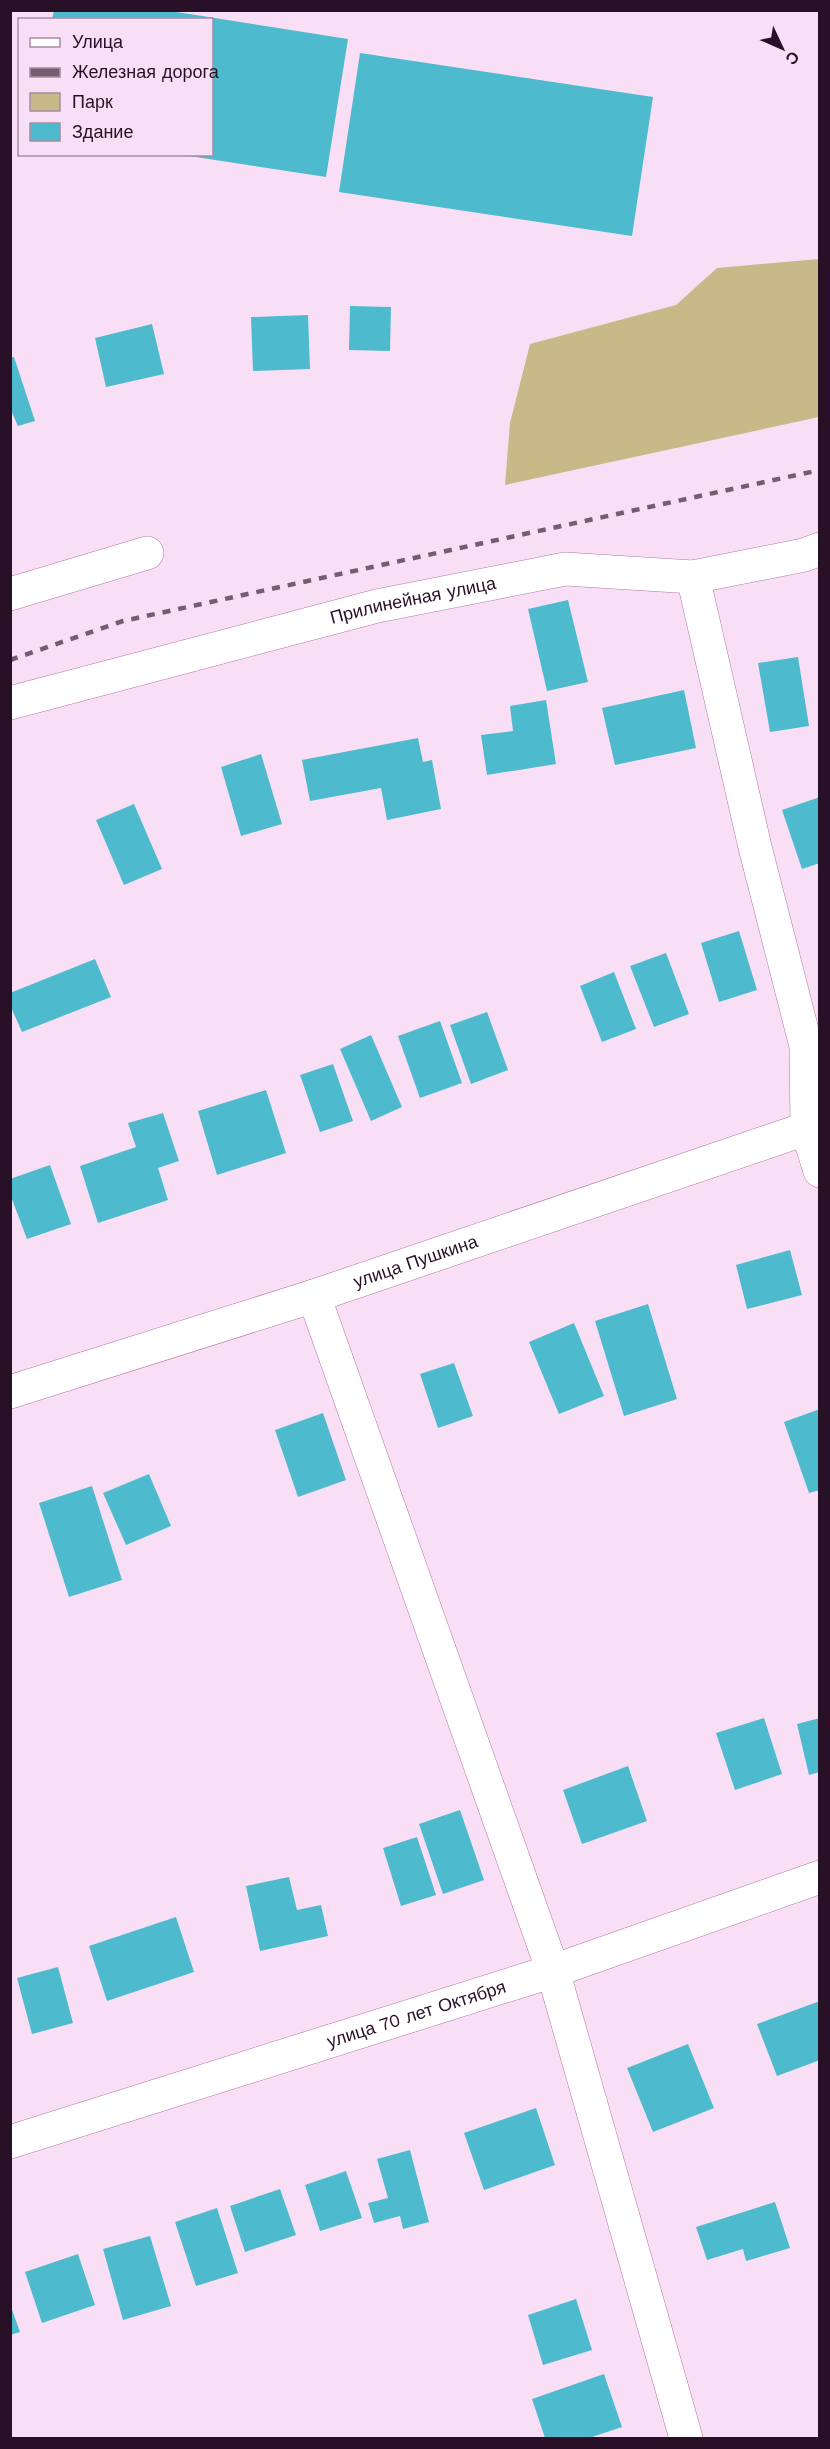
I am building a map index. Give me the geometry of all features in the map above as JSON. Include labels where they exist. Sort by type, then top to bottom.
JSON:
[{"type":"street","name":"Прилинейная улица","points":[[10,703],[377,606],[565,569],[693,577],[804,555],[819,549]]},
{"type":"street","points":[[10,594],[147,552]]},
{"type":"street","points":[[693,577],[753,836],[806,1046],[819,1171]]},
{"type":"street","name":"улица Пушкина","points":[[10,1392],[314,1296],[813,1126]]},
{"type":"street","points":[[314,1296],[553,1971],[686,2439]]},
{"type":"street","name":"улица 70 лет Октября","points":[[10,2142],[553,1971],[819,1877]]},
{"type":"green space","points":[[819,259],[819,417],[505,485],[510,423],[530,344],[676,305],[717,268]]},
{"type":"building","points":[[54,10],[164,10],[348,39],[326,177],[189,156],[213,156],[213,18],[52,18]]},
{"type":"building","points":[[360,53],[653,97],[632,236],[339,192]]},
{"type":"building","points":[[350,306],[391,307],[390,351],[349,350]]},
{"type":"building","points":[[308,315],[310,369],[253,371],[251,317]]},
{"type":"building","points":[[152,324],[164,374],[106,387],[95,338]]},
{"type":"building","points":[[14,357],[35,421],[18,426],[10,408],[10,358]]},
{"type":"building","points":[[568,600],[588,682],[547,691],[528,609]]},
{"type":"building","points":[[798,657],[809,726],[770,732],[758,663]]},
{"type":"building","points":[[684,690],[696,748],[615,765],[602,708]]},
{"type":"building","points":[[546,700],[556,764],[487,775],[481,735],[513,731],[510,706]]},
{"type":"building","points":[[418,738],[423,762],[432,760],[441,809],[387,820],[381,788],[310,801],[302,760]]},
{"type":"building","points":[[261,754],[282,824],[241,836],[221,767]]},
{"type":"building","points":[[820,797],[820,863],[802,869],[782,810]]},
{"type":"building","points":[[134,804],[162,869],[124,885],[96,820]]},
{"type":"building","points":[[739,931],[757,990],[719,1002],[701,943]]},
{"type":"building","points":[[666,953],[689,1014],[654,1027],[630,966]]},
{"type":"building","points":[[95,959],[111,997],[22,1032],[10,1005],[10,993]]},
{"type":"building","points":[[614,972],[636,1029],[602,1042],[580,986]]},
{"type":"building","points":[[487,1012],[508,1070],[471,1084],[450,1025]]},
{"type":"building","points":[[440,1021],[462,1083],[420,1098],[398,1036]]},
{"type":"building","points":[[371,1035],[402,1107],[371,1121],[340,1049]]},
{"type":"building","points":[[333,1064],[353,1121],[320,1132],[300,1075]]},
{"type":"building","points":[[266,1090],[286,1153],[217,1175],[198,1111]]},
{"type":"building","points":[[163,1113],[179,1161],[158,1168],[168,1200],[98,1223],[80,1166],[136,1147],[128,1123]]},
{"type":"building","points":[[50,1165],[71,1224],[27,1239],[10,1194],[10,1179]]},
{"type":"building","points":[[790,1250],[802,1295],[747,1309],[736,1265]]},
{"type":"building","points":[[648,1304],[677,1399],[624,1416],[595,1321]]},
{"type":"building","points":[[574,1323],[604,1396],[559,1414],[529,1342]]},
{"type":"building","points":[[454,1363],[473,1416],[438,1428],[420,1374]]},
{"type":"building","points":[[820,1409],[820,1490],[809,1493],[784,1422]]},
{"type":"building","points":[[323,1413],[346,1480],[298,1497],[275,1430]]},
{"type":"building","points":[[149,1474],[171,1526],[126,1545],[103,1493]]},
{"type":"building","points":[[92,1486],[122,1580],[69,1597],[39,1503]]},
{"type":"building","points":[[764,1718],[782,1774],[735,1790],[716,1733]]},
{"type":"building","points":[[820,1718],[820,1772],[809,1775],[797,1724]]},
{"type":"building","points":[[628,1766],[647,1821],[582,1844],[563,1790]]},
{"type":"building","points":[[460,1810],[484,1880],[443,1894],[419,1824]]},
{"type":"building","points":[[417,1837],[436,1895],[401,1906],[383,1848]]},
{"type":"building","points":[[289,1877],[297,1910],[321,1905],[328,1936],[260,1951],[246,1886]]},
{"type":"building","points":[[176,1917],[194,1972],[107,2001],[89,1946]]},
{"type":"building","points":[[58,1967],[73,2023],[32,2034],[17,1978]]},
{"type":"building","points":[[820,2001],[820,2060],[777,2076],[757,2024]]},
{"type":"building","points":[[688,2044],[714,2108],[653,2132],[627,2068]]},
{"type":"building","points":[[536,2108],[555,2165],[484,2190],[464,2133]]},
{"type":"building","points":[[410,2150],[429,2222],[403,2229],[400,2216],[374,2223],[368,2203],[388,2198],[377,2159]]},
{"type":"building","points":[[346,2171],[362,2218],[320,2231],[305,2185]]},
{"type":"building","points":[[280,2189],[296,2235],[245,2252],[230,2206]]},
{"type":"building","points":[[775,2202],[790,2248],[746,2261],[743,2249],[707,2260],[696,2227]]},
{"type":"building","points":[[217,2208],[238,2273],[196,2286],[175,2222]]},
{"type":"building","points":[[150,2236],[171,2306],[123,2320],[103,2249]]},
{"type":"building","points":[[78,2254],[95,2305],[42,2323],[25,2272]]},
{"type":"building","points":[[576,2299],[592,2350],[543,2365],[528,2315]]},
{"type":"building","points":[[10,2304],[20,2332],[10,2335]]},
{"type":"building","points":[[604,2374],[622,2427],[589,2438],[545,2438],[532,2399]]},
{"type":"railway","points":[[10,660],[123,621],[820,470]]}]
